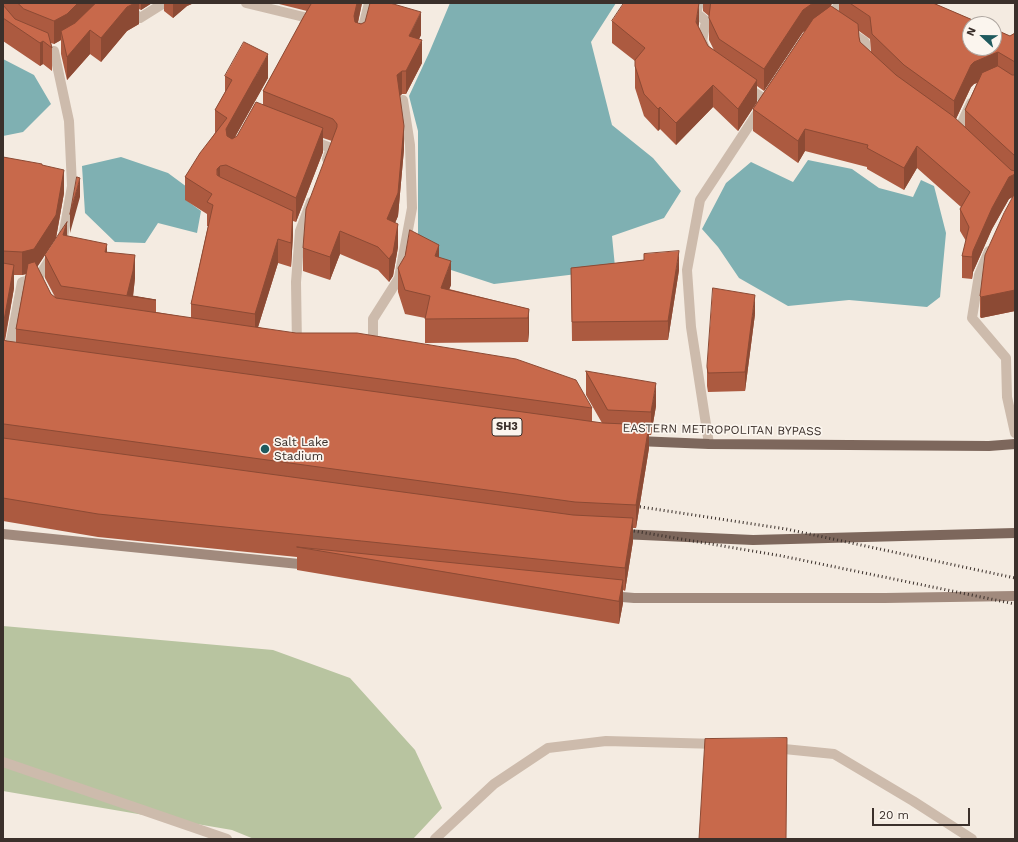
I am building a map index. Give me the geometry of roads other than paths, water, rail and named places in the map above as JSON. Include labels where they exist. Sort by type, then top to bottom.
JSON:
[{"type":"main road","name":"EASTERN METROPOLITAN BYPASS","points":[[626,441],[709,444],[989,446],[1015,444]]},
{"type":"main road","points":[[613,533],[753,540],[1015,533]]},
{"type":"street","points":[[3,534],[318,566]]},
{"type":"street","points":[[602,595],[634,598],[885,598],[1015,596]]},
{"type":"lane","points":[[122,3],[140,18],[164,3]]},
{"type":"lane","points":[[246,3],[308,18],[301,32]]},
{"type":"lane","points":[[360,41],[369,3]]},
{"type":"lane","points":[[699,3],[696,13],[706,21],[702,42],[711,60]]},
{"type":"lane","points":[[819,28],[831,20],[839,3]]},
{"type":"lane","points":[[831,20],[865,42],[865,59],[871,65]]},
{"type":"lane","points":[[9,280],[22,282],[40,281],[62,240],[72,186],[69,121],[51,50],[65,45]]},
{"type":"lane","points":[[709,444],[691,327],[687,270],[700,200],[768,97],[740,83]]},
{"type":"lane","points":[[957,133],[973,97]]},
{"type":"lane","points":[[386,350],[369,350],[373,319],[399,278],[412,208],[410,145],[403,100]]},
{"type":"lane","points":[[303,137],[331,148],[323,169]]},
{"type":"lane","points":[[297,350],[296,229],[315,190]]},
{"type":"lane","points":[[995,239],[979,275],[972,318],[1011,357],[1007,397],[1015,432]]},
{"type":"lane","points":[[9,358],[22,282]]},
{"type":"lane","points":[[435,839],[494,784],[548,748],[606,741],[728,745]]},
{"type":"lane","points":[[766,748],[834,754],[913,801],[972,839]]},
{"type":"lane","points":[[3,762],[228,839]]},
{"type":"water","points":[[450,3],[616,3],[591,42],[612,125],[653,158],[681,191],[664,218],[612,236],[615,267],[577,274],[494,284],[448,269],[418,251],[418,131],[409,96]]},
{"type":"water","points":[[3,59],[34,75],[51,104],[23,132],[3,136]]},
{"type":"water","points":[[121,157],[168,173],[191,190],[186,200],[201,211],[197,233],[158,223],[145,243],[115,242],[85,213],[82,166]]},
{"type":"water","points":[[808,160],[852,169],[879,188],[913,197],[921,180],[934,186],[946,233],[940,297],[927,307],[849,300],[788,306],[739,278],[718,247],[702,229],[726,183],[751,162],[793,182]]},
{"type":"railway","points":[[628,505],[786,529],[1015,578]]},
{"type":"railway","points":[[622,529],[782,556],[1015,604]]},
{"type":"place","name":"Salt Lake Stadium","points":[[265,449]]}]
